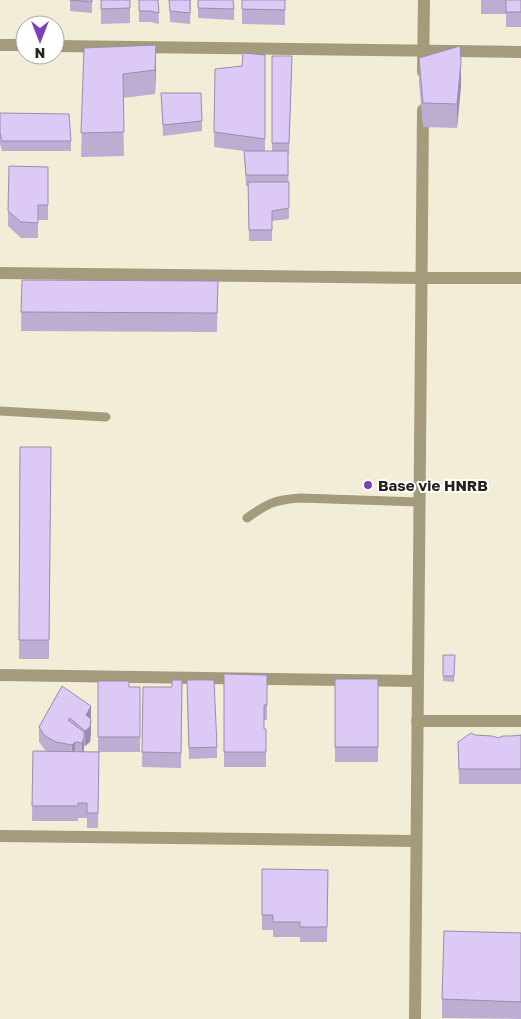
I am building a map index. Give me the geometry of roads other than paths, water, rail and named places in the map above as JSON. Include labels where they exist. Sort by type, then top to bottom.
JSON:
[{"type":"street","points":[[423,80],[424,0]]},
{"type":"street","points":[[0,45],[15,45]]},
{"type":"street","points":[[65,46],[521,52]]},
{"type":"street","points":[[415,1019],[423,98]]},
{"type":"street","points":[[0,273],[521,278]]},
{"type":"street","points":[[0,676],[417,682]]},
{"type":"street","points":[[417,721],[521,721]]},
{"type":"street","points":[[0,836],[416,841]]},
{"type":"lane","points":[[0,411],[106,417]]},
{"type":"lane","points":[[247,518],[266,505],[281,499],[419,502]]},
{"type":"place","name":"Base vie HNRB","points":[[368,485]]}]
